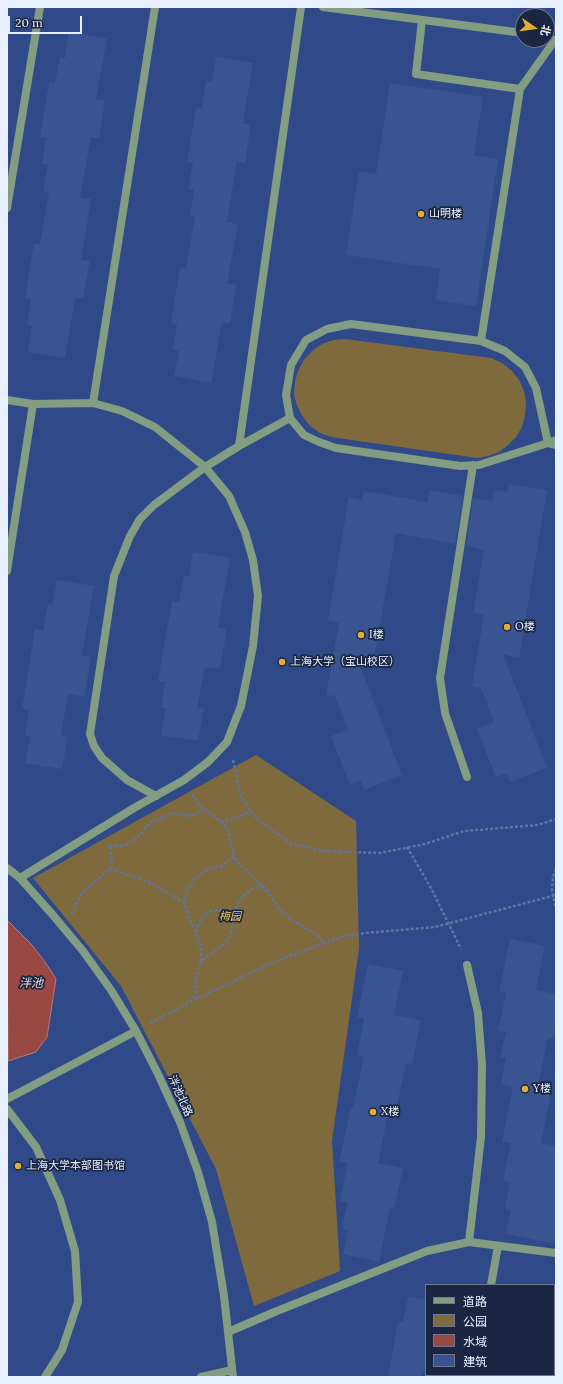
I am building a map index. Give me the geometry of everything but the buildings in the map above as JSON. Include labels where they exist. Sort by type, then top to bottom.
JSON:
[{"type":"street","points":[[7,208],[40,7]]},
{"type":"street","points":[[93,403],[155,7]]},
{"type":"street","points":[[239,446],[301,7]]},
{"type":"street","points":[[323,7],[515,32]]},
{"type":"street","points":[[422,20],[416,74],[520,89]]},
{"type":"street","points":[[481,341],[520,89],[548,48]]},
{"type":"street","points":[[350,324],[481,341],[505,351],[525,367],[536,388],[553,443],[479,465],[460,466],[336,448],[304,435],[290,418],[286,395],[291,365],[306,340],[327,329],[350,324]]},
{"type":"street","points":[[7,400],[33,404],[93,403],[122,411],[155,427],[205,467],[229,496],[244,532],[253,560],[258,596],[253,646],[241,706],[227,742],[208,762],[184,780],[20,878]]},
{"type":"street","points":[[7,571],[33,404]]},
{"type":"street","points":[[156,796],[127,780],[102,758],[94,746],[90,734],[114,576],[127,543],[140,520],[154,505],[205,467],[239,446],[290,418]]},
{"type":"street","points":[[467,776],[445,713],[440,678],[473,466]]},
{"type":"street","name":"泮池北路","points":[[7,868],[20,878],[65,929],[111,990],[136,1031],[177,1115],[198,1172],[212,1222],[228,1332],[232,1374]]},
{"type":"street","points":[[468,965],[478,1013],[482,1065],[481,1137],[468,1242]]},
{"type":"street","points":[[7,1099],[136,1031]]},
{"type":"street","points":[[7,1109],[36,1148],[60,1200],[75,1251],[78,1302],[62,1350],[45,1377]]},
{"type":"street","points":[[228,1332],[427,1251],[468,1242],[556,1253]]},
{"type":"street","points":[[491,1284],[498,1246]]},
{"type":"street","points":[[201,1377],[232,1374]]},
{"type":"path","points":[[227,742],[241,797],[250,812],[290,842],[323,851],[380,853],[425,844],[464,831],[538,825],[556,819]]},
{"type":"path","points":[[184,780],[198,803],[227,828],[234,856],[238,863],[265,888],[280,910],[290,919],[316,934],[325,943]]},
{"type":"path","points":[[110,846],[122,846],[128,844],[137,838],[151,822],[173,813],[192,816],[204,809]]},
{"type":"path","points":[[221,822],[250,812]]},
{"type":"path","points":[[65,929],[81,895],[92,883],[110,869],[112,860],[110,846],[100,829]]},
{"type":"path","points":[[407,847],[432,888],[468,965]]},
{"type":"path","points":[[184,903],[187,891],[194,880],[206,870],[224,865],[234,856]]},
{"type":"path","points":[[110,869],[150,882],[184,903],[201,948],[201,962],[195,985],[196,999]]},
{"type":"path","points":[[556,869],[553,877],[556,909]]},
{"type":"path","points":[[201,962],[225,943],[230,937],[237,906],[242,897],[252,889],[259,887],[265,888]]},
{"type":"path","points":[[136,1031],[196,999],[276,961],[344,936],[435,927],[554,896]]},
{"type":"path","points":[[196,932],[204,915],[211,911],[216,910],[235,916]]},
{"type":"shaded area","name":"上海大学（宝山校区）","points":[[7,7],[556,7],[556,1377],[7,1377]]},
{"type":"green space","points":[[345,339],[491,358],[502,363],[512,371],[519,380],[524,391],[526,403],[522,427],[516,437],[499,452],[477,458],[331,437],[320,433],[310,426],[297,406],[294,394],[295,382],[298,371],[304,360],[312,351],[322,344],[333,340]]},
{"type":"green space","name":"梅园","points":[[256,755],[356,821],[359,948],[332,1141],[340,1271],[254,1306],[216,1169],[121,986],[33,878]]},
{"type":"water","name":"泮池","points":[[7,920],[32,945],[56,979],[47,1037],[36,1052],[8,1061]]},
{"type":"place","name":"山明楼","points":[[421,214]]},
{"type":"place","name":"O楼","points":[[507,627]]},
{"type":"place","name":"I楼","points":[[361,635]]},
{"type":"place","name":"上海大学（宝山校区）","points":[[282,662]]},
{"type":"place","name":"Y楼","points":[[525,1089]]},
{"type":"place","name":"X楼","points":[[373,1112]]},
{"type":"place","name":"上海大学本部图书馆","points":[[18,1166]]}]
